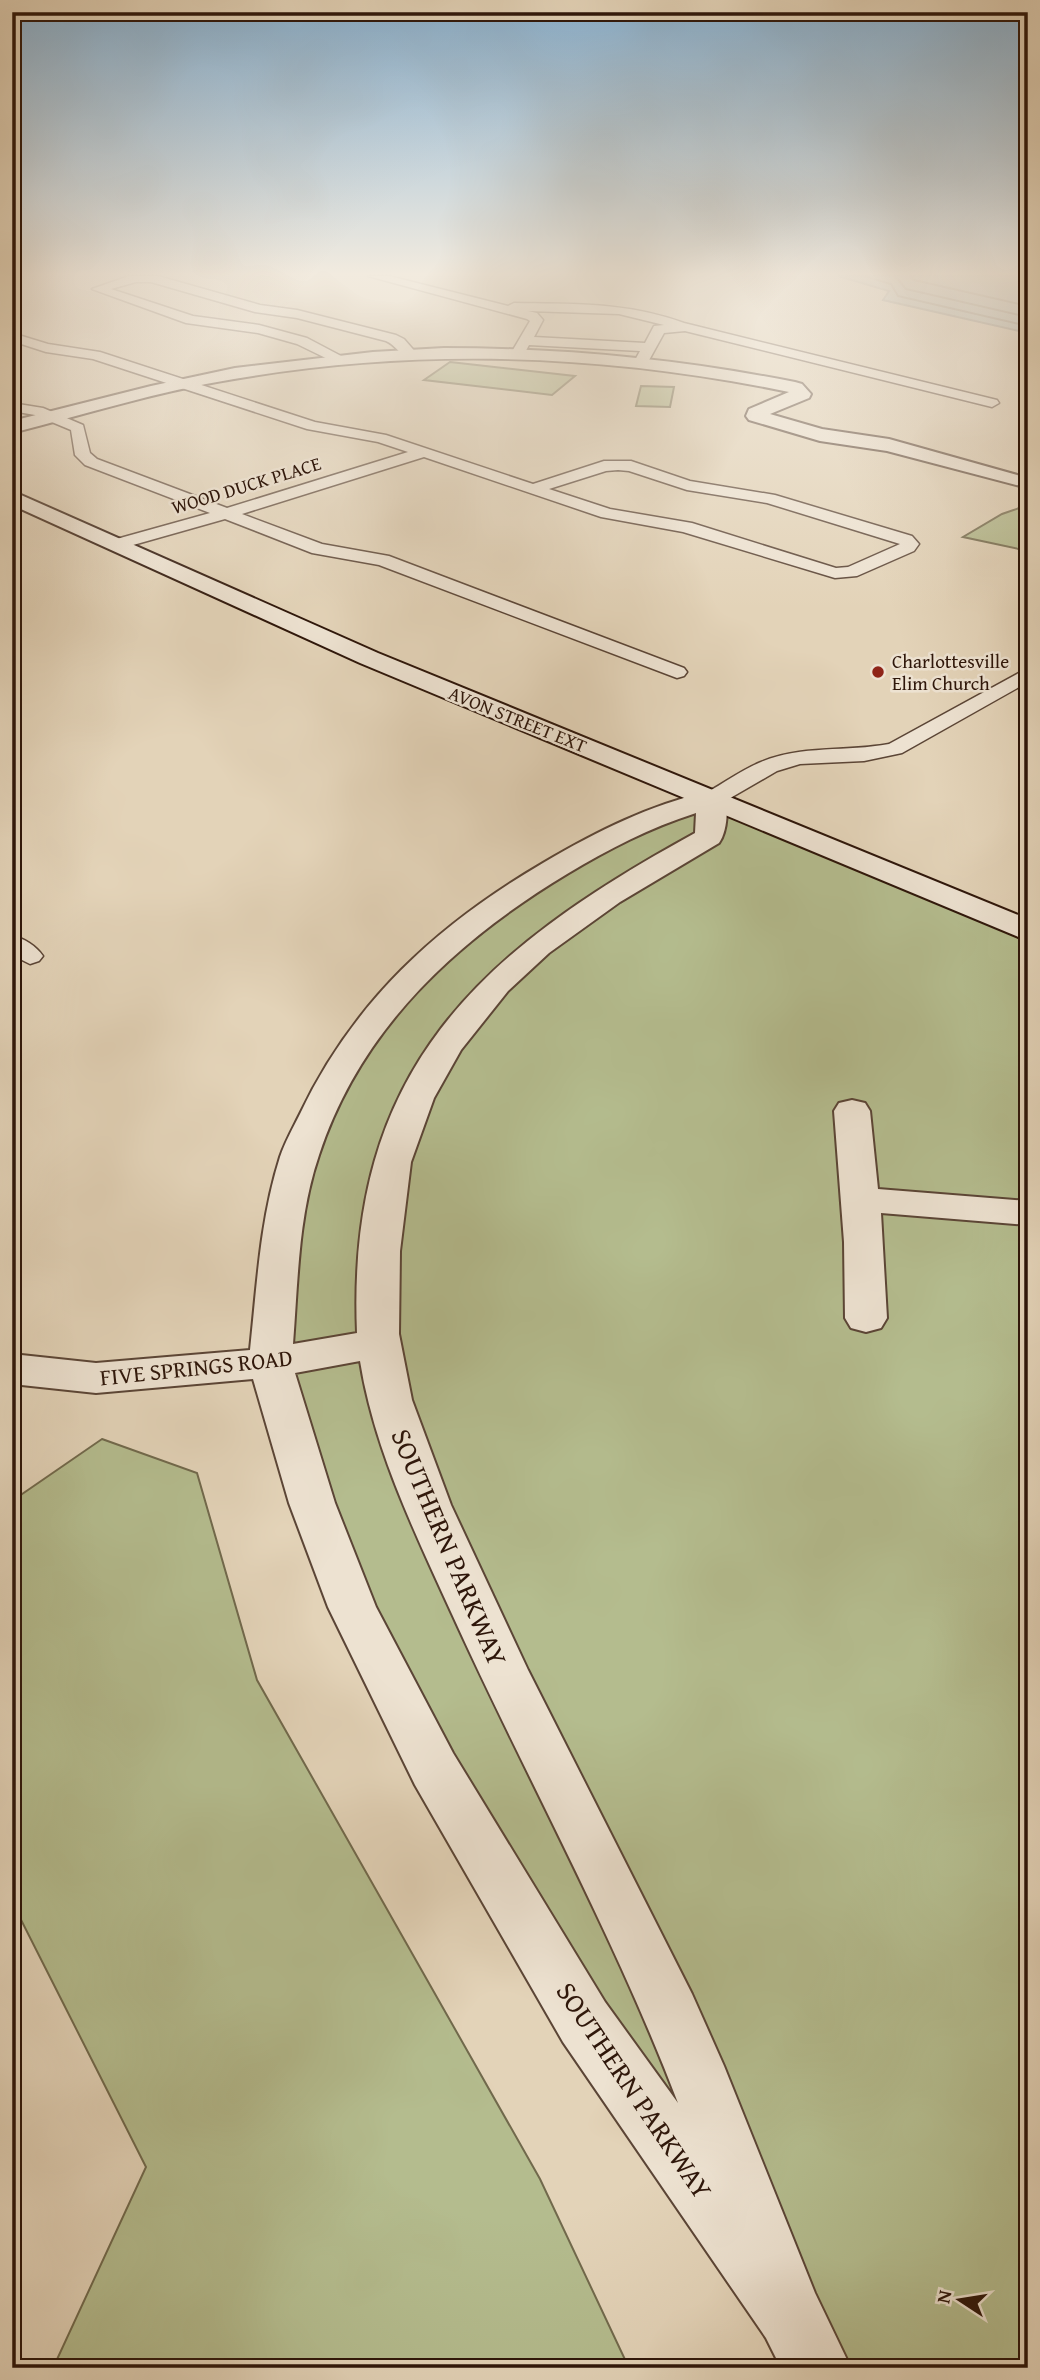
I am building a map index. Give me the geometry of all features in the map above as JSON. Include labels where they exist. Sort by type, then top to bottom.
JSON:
[{"type":"street","points":[[12,427],[168,387]]},
{"type":"street","points":[[791,387],[802,394],[756,413],[756,416],[820,435],[888,445],[1024,483]]},
{"type":"street","name":"AVON STREET EXT","points":[[12,497],[369,657],[1028,931]]},
{"type":"street","name":"SOUTHERN PARKWAY","points":[[712,799],[709,838],[646,872],[558,930],[496,985],[443,1051],[416,1097],[396,1148],[384,1204],[379,1273],[379,1343],[394,1412],[420,1489],[495,1658],[599,1863],[692,2062],[804,2341],[584,2022],[434,1769],[352,1607],[312,1503],[270,1363],[284,1214],[300,1154],[326,1097],[352,1051],[382,1009],[420,967],[461,931],[504,900],[600,842],[643,820],[712,799]]},
{"type":"street","points":[[852,1111],[866,1318]]},
{"type":"street","points":[[860,1199],[1028,1213]]},
{"type":"street","name":"FIVE SPRINGS ROAD","points":[[12,1369],[96,1378],[270,1363],[379,1343]]},
{"type":"lane","points":[[196,387],[312,426],[381,438],[425,452],[533,489],[607,513],[687,527],[835,573],[851,572],[910,544],[906,540],[769,498],[687,485],[631,466],[604,466],[533,489]]},
{"type":"lane","points":[[924,387],[992,404]]},
{"type":"lane","points":[[12,407],[54,417],[78,428],[83,455],[91,463],[318,549],[383,560],[677,672]]},
{"type":"lane","name":"WOOD DUCK PLACE","points":[[119,544],[425,452]]},
{"type":"lane","points":[[712,799],[769,766],[800,758],[864,755],[895,749],[1028,674]]},
{"type":"green space","points":[[484,387],[562,387],[552,395]]},
{"type":"green space","points":[[641,387],[674,387],[670,407],[636,406]]},
{"type":"green space","points":[[1028,505],[1028,551],[963,537],[1002,514]]},
{"type":"green space","points":[[712,799],[1028,931],[1028,2368],[817,2368],[584,2022],[312,1503],[277,1271],[352,1051],[504,899]]},
{"type":"green space","points":[[102,1439],[197,1473],[257,1680],[540,2179],[629,2368],[53,2368],[146,2167],[12,1902],[12,1501]]},
{"type":"place","name":"Charlottesville Elim Church","points":[[878,672]]}]
